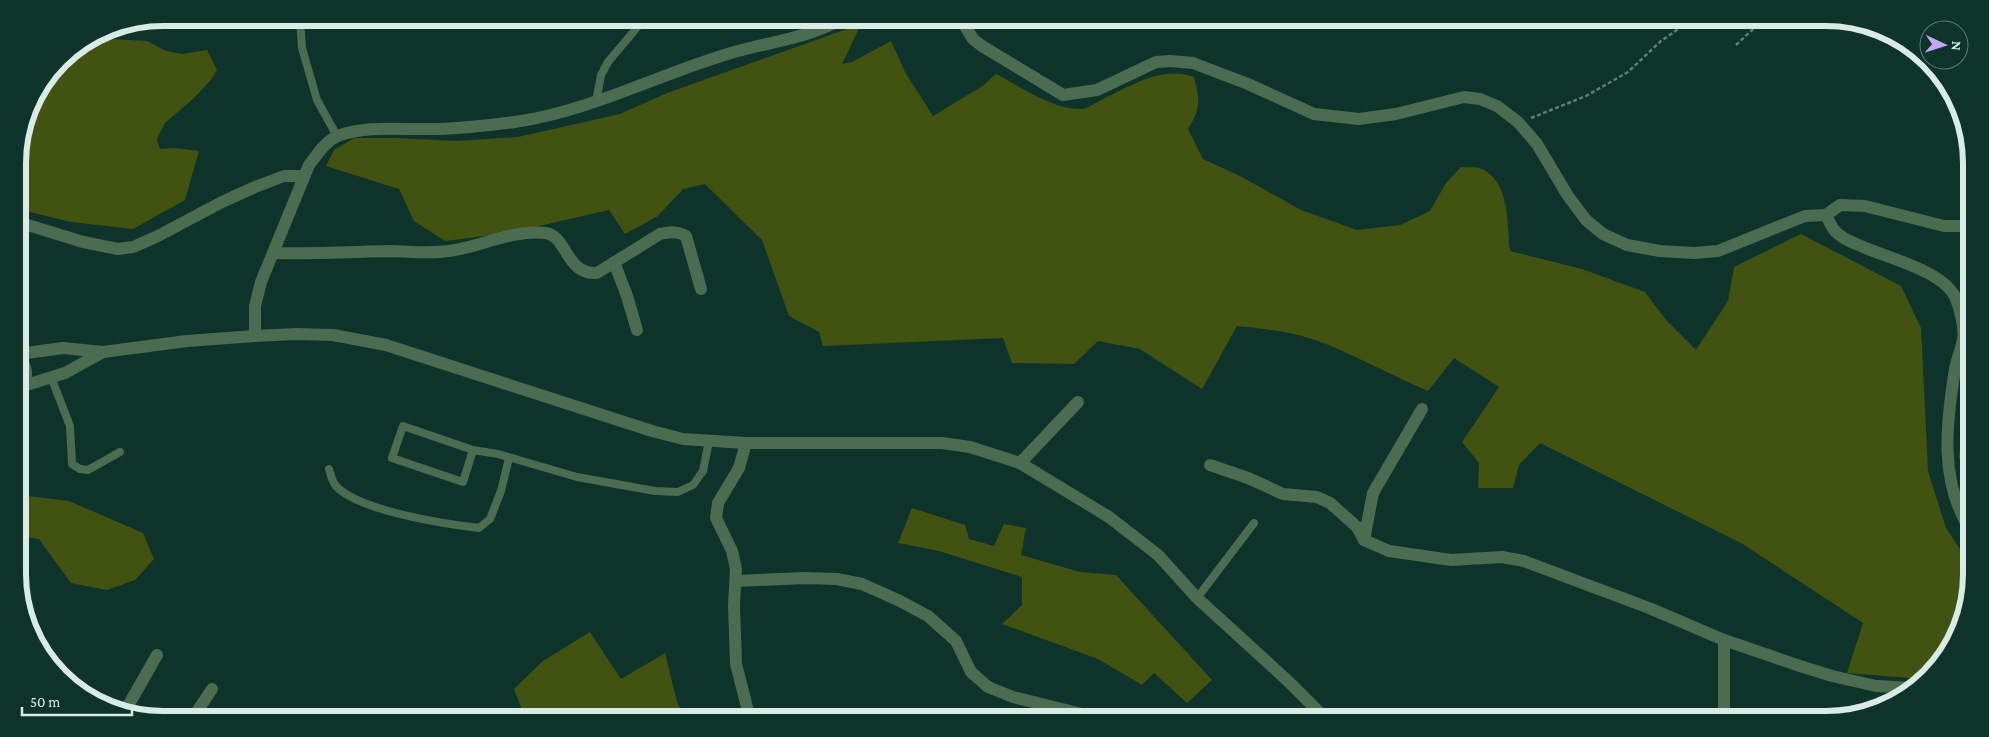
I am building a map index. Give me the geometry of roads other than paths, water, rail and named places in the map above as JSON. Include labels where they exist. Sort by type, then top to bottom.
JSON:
[{"type":"street","points":[[255,336],[255,306],[260,282],[274,253],[304,176],[321,149],[337,136],[365,129],[436,129],[516,122],[549,116],[596,102],[730,53],[801,35],[827,26]]},
{"type":"street","points":[[965,26],[973,39],[982,46],[1063,95],[1097,90],[1156,62],[1193,63],[1248,84],[1314,114],[1359,119],[1396,114],[1464,97],[1480,99],[1497,106],[1518,122],[1538,144],[1568,196],[1586,220],[1603,234],[1627,244],[1660,251],[1694,253],[1718,251],[1805,216],[1826,215],[1840,205],[1865,206],[1944,226],[1963,226]]},
{"type":"street","points":[[27,225],[83,242],[118,249],[132,247],[262,184],[284,176],[304,176]]},
{"type":"street","points":[[1826,215],[1836,232],[1851,242],[1940,280],[1955,298],[1963,324]]},
{"type":"street","points":[[274,253],[318,254],[391,251],[428,253],[450,251],[516,235],[548,234],[556,238],[580,270],[597,273],[660,234],[670,232],[686,236],[701,288]]},
{"type":"street","points":[[614,262],[637,330]]},
{"type":"street","points":[[27,355],[63,348],[103,352],[187,341],[255,336],[296,334],[333,336],[386,346],[652,431],[684,439],[746,443],[942,444],[970,447],[1020,463],[1109,517],[1158,555],[1198,598],[1317,710]]},
{"type":"street","points":[[1963,347],[1955,367],[1947,441],[1947,459],[1952,492],[1963,517]]},
{"type":"street","points":[[26,387],[65,372],[103,352]]},
{"type":"street","points":[[1020,463],[1078,402]]},
{"type":"street","points":[[1364,540],[1373,493],[1422,409]]},
{"type":"street","points":[[746,443],[739,468],[718,503],[716,518],[732,551],[736,581],[734,605],[736,664],[748,711]]},
{"type":"street","points":[[1210,465],[1248,478],[1283,494],[1317,497],[1330,503],[1357,527],[1364,540],[1389,551],[1451,560],[1502,557],[1524,561],[1649,608],[1724,640],[1832,676],[1876,686],[1901,687]]},
{"type":"street","points":[[736,581],[805,578],[837,579],[862,584],[900,600],[928,616],[956,641],[971,672],[988,687],[1012,697],[1067,710]]},
{"type":"street","points":[[1724,640],[1724,710]]},
{"type":"street","points":[[128,706],[157,655]]},
{"type":"street","points":[[198,711],[212,689]]},
{"type":"lane","points":[[301,26],[302,48],[317,100],[337,136]]},
{"type":"lane","points":[[596,102],[601,75],[608,62],[638,26]]},
{"type":"lane","points":[[51,378],[70,426],[72,464],[80,469],[88,470],[120,452]]},
{"type":"lane","points":[[473,450],[462,482],[392,458],[402,426],[473,450],[586,479],[646,490],[678,492],[693,485],[702,471],[710,441]]},
{"type":"lane","points":[[328,469],[334,485],[343,493],[365,503],[446,523],[479,528],[490,519],[501,491],[509,458]]},
{"type":"lane","points":[[1198,598],[1254,523]]}]
